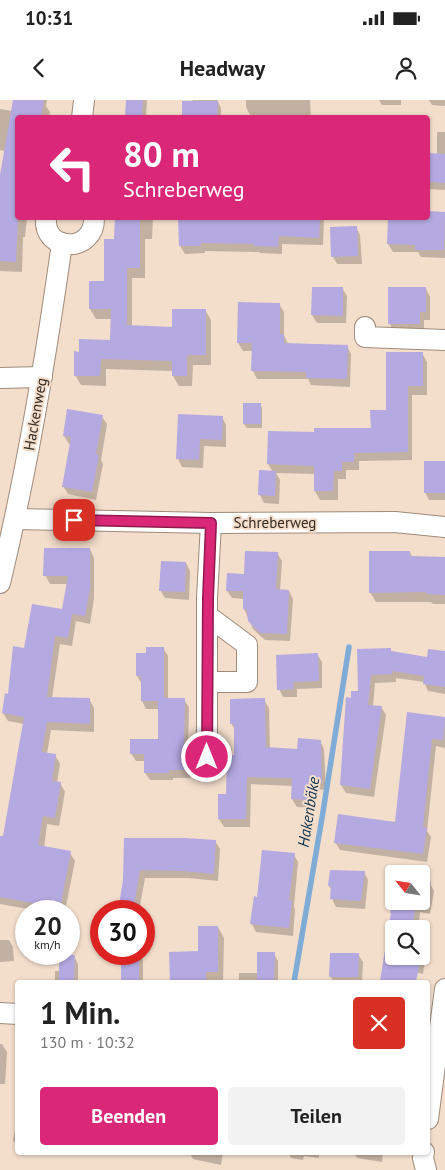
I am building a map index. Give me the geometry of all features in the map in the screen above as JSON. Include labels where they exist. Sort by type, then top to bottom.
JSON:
[{"type":"street","points":[[82,115],[84,100]]},
{"type":"street","points":[[46,220],[50,235],[62,243],[70,245],[79,243],[86,238],[91,232],[94,220]]},
{"type":"street","name":"Hackenweg","points":[[0,584],[15,519],[42,377],[62,243]]},
{"type":"street","points":[[365,338],[445,340]]},
{"type":"street","points":[[0,378],[42,377]]},
{"type":"street","name":"Schreberweg","points":[[15,519],[211,523],[395,522],[445,527]]},
{"type":"street","points":[[207,757],[208,598],[211,523]]},
{"type":"street","points":[[208,616],[247,645],[247,682],[208,682]]},
{"type":"street","points":[[430,1085],[434,1018],[445,989]]},
{"type":"street","points":[[0,1013],[15,1014]]},
{"type":"street","points":[[424,1155],[426,1170]]},
{"type":"building","points":[[13,100],[44,100],[42,115],[15,115],[15,220],[18,220],[16,262],[0,261],[0,175]]},
{"type":"building","points":[[126,100],[143,100],[142,115],[125,115]]},
{"type":"building","points":[[182,101],[218,101],[217,115],[182,115]]},
{"type":"building","points":[[430,153],[445,154],[445,183],[430,182]]},
{"type":"building","points":[[430,211],[445,212],[444,250],[415,250],[415,245],[387,244],[388,220],[430,220]]},
{"type":"building","points":[[115,220],[140,220],[140,268],[127,268],[127,325],[172,327],[172,309],[206,309],[206,355],[187,355],[187,376],[172,376],[172,361],[101,359],[100,376],[74,376],[74,351],[79,352],[79,339],[110,340],[111,309],[89,309],[89,281],[104,281],[104,239],[114,239]]},
{"type":"building","points":[[178,220],[320,220],[319,238],[279,236],[278,247],[254,246],[254,244],[201,243],[201,246],[179,246]]},
{"type":"building","points":[[357,226],[358,256],[331,257],[330,227]]},
{"type":"building","points":[[312,287],[343,287],[343,316],[311,315]]},
{"type":"building","points":[[388,287],[426,287],[426,312],[420,312],[420,324],[388,324]]},
{"type":"building","points":[[238,302],[280,303],[280,334],[284,334],[284,343],[348,345],[347,379],[306,378],[306,372],[251,371],[252,343],[237,343]]},
{"type":"building","points":[[386,352],[423,352],[423,386],[408,386],[408,452],[354,453],[354,462],[342,462],[342,471],[334,471],[333,491],[314,491],[314,466],[267,464],[268,431],[314,432],[314,428],[371,428],[370,410],[386,410]]},
{"type":"building","points":[[243,403],[261,403],[261,424],[243,424]]},
{"type":"building","points":[[67,409],[103,415],[96,454],[99,455],[92,492],[62,487],[71,437],[63,436]]},
{"type":"building","points":[[178,414],[223,416],[222,440],[200,439],[199,460],[176,459]]},
{"type":"building","points":[[424,461],[445,461],[445,493],[424,493]]},
{"type":"building","points":[[259,470],[276,471],[275,496],[258,495]]},
{"type":"building","points":[[44,548],[90,548],[90,589],[85,616],[72,614],[68,638],[55,636],[47,697],[90,698],[90,724],[47,722],[42,752],[56,754],[52,781],[61,782],[55,818],[43,816],[38,845],[71,851],[62,900],[16,900],[0,897],[0,836],[3,836],[24,717],[2,713],[5,693],[8,694],[13,646],[24,648],[32,604],[62,609],[68,576],[43,576]]},
{"type":"building","points":[[245,551],[278,552],[276,589],[289,590],[287,634],[260,633],[248,621],[247,610],[243,609],[243,591],[226,591],[227,573],[244,574]]},
{"type":"building","points":[[369,551],[410,551],[410,556],[445,557],[445,595],[426,594],[426,592],[369,593]]},
{"type":"building","points":[[161,561],[186,562],[185,592],[159,591]]},
{"type":"building","points":[[146,647],[164,647],[164,698],[185,698],[184,746],[186,746],[186,770],[169,770],[169,773],[144,773],[144,754],[130,754],[130,739],[158,739],[158,701],[141,701],[141,676],[136,676],[136,653],[146,653]]},
{"type":"building","points":[[391,648],[391,651],[427,657],[428,649],[445,651],[445,687],[423,684],[424,676],[392,671],[392,674],[371,675],[368,705],[382,706],[370,789],[340,785],[346,697],[351,698],[351,691],[358,691],[357,649]]},
{"type":"building","points":[[318,653],[319,681],[293,682],[294,689],[277,690],[276,655]]},
{"type":"building","points":[[265,698],[266,747],[297,749],[298,738],[321,740],[322,783],[312,781],[311,800],[291,799],[292,778],[247,777],[246,819],[218,819],[218,794],[226,794],[227,755],[234,755],[234,724],[230,724],[230,699]]},
{"type":"building","points":[[407,712],[445,717],[443,740],[432,739],[423,827],[427,828],[423,854],[334,843],[338,814],[395,822]]},
{"type":"building","points":[[124,838],[216,840],[214,874],[140,870],[135,900],[120,900],[123,880]]},
{"type":"building","points":[[262,850],[295,853],[289,900],[292,901],[289,928],[250,924],[254,896],[257,897]]},
{"type":"building","points":[[330,870],[365,871],[361,901],[330,899],[331,886],[328,886]]},
{"type":"building","points":[[390,910],[415,910],[413,920],[390,920]]},
{"type":"building","points":[[198,926],[218,926],[218,972],[206,972],[206,980],[170,980],[169,952],[198,951]]},
{"type":"building","points":[[385,950],[385,965],[419,965],[416,980],[380,980]]},
{"type":"building","points":[[257,952],[275,952],[274,980],[257,980]]},
{"type":"building","points":[[330,953],[359,953],[358,977],[329,977]]},
{"type":"building","points":[[59,965],[75,965],[74,980],[59,980]]},
{"type":"building","points":[[121,965],[139,965],[139,980],[121,980]]},
{"type":"waterway","name":"Hakenbäke","points":[[294,980],[349,647]]},
{"type":"route","points":[[74,520],[211,523],[208,598],[207,757]]}]
